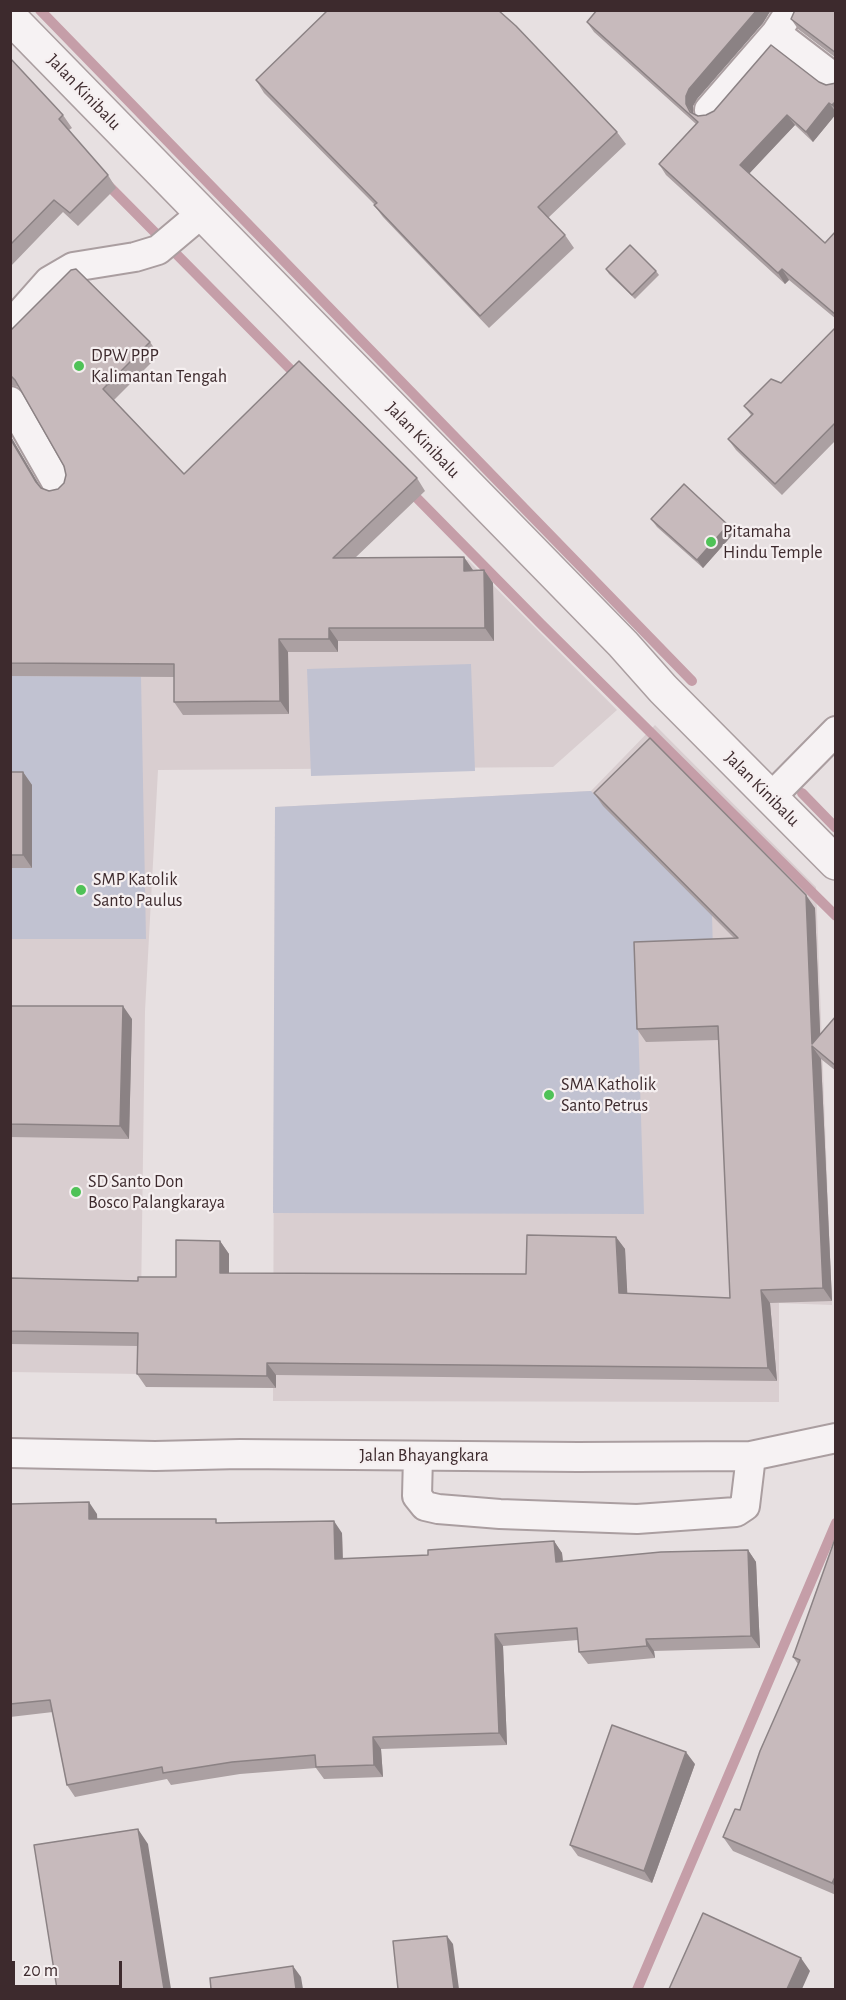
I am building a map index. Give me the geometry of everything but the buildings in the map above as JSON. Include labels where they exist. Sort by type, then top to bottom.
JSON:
[{"type":"street","name":"Jalan Kinibalu","points":[[10,17],[615,636],[663,689],[836,863]]},
{"type":"street","points":[[709,110],[784,22],[836,79]]},
{"type":"street","points":[[10,325],[49,281],[73,267],[135,257],[158,250],[202,213]]},
{"type":"street","points":[[10,401],[59,487]]},
{"type":"street","points":[[771,797],[836,731]]},
{"type":"street","name":"Jalan Bhayangkara","points":[[10,1453],[751,1456],[836,1438]]},
{"type":"street","points":[[418,1456],[417,1496],[425,1506],[500,1514],[637,1519],[736,1512],[745,1506],[751,1456]]},
{"type":"shaded area","name":"SMP Katolik Santo Paulus","points":[[11,552],[468,560],[617,710],[553,767],[158,770],[145,1011],[140,1374],[11,1372]]},
{"type":"shaded area","points":[[471,664],[475,771],[311,776],[307,669]]},
{"type":"shaded area","points":[[11,676],[141,677],[146,939],[11,939],[11,868],[32,867],[32,785],[11,785]]},
{"type":"shaded area","name":"SMA Katholik Santo Petrus","points":[[655,725],[816,887],[832,1305],[779,1303],[779,1402],[273,1401],[275,807],[591,791]]},
{"type":"shaded area","points":[[591,791],[712,915],[713,952],[636,955],[644,1214],[273,1213],[275,807]]},
{"type":"waterway","points":[[40,10],[692,681]]},
{"type":"waterway","points":[[105,182],[301,380]]},
{"type":"waterway","points":[[408,489],[836,916]]},
{"type":"waterway","points":[[802,793],[836,828]]},
{"type":"waterway","points":[[637,1990],[836,1523]]},
{"type":"place","name":"DPW PPP Kalimantan Tengah","points":[[79,366]]},
{"type":"place","name":"Pitamaha Hindu Temple","points":[[711,542]]},
{"type":"place","name":"SMP Katolik Santo Paulus","points":[[81,890]]},
{"type":"place","name":"SMA Katholik Santo Petrus","points":[[549,1095]]},
{"type":"place","name":"SD Santo Don Bosco Palangkaraya","points":[[76,1192]]}]
